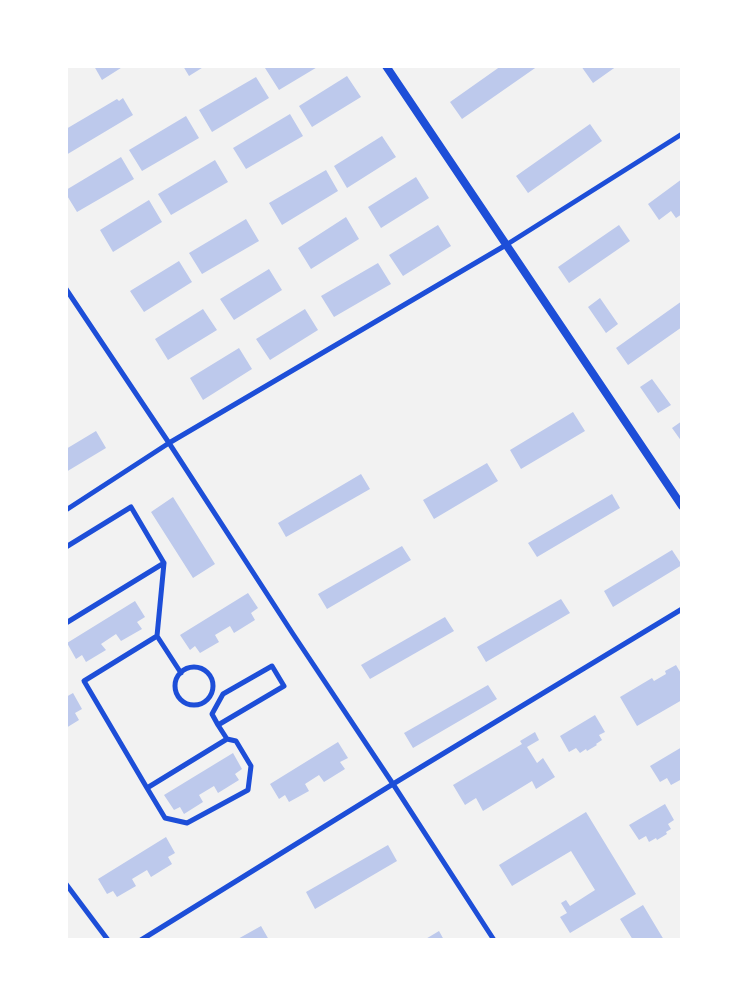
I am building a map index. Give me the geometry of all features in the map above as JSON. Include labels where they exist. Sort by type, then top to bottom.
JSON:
[{"type":"street","points":[[386,66],[682,506]]},
{"type":"street","points":[[66,510],[169,443],[506,244],[682,134]]},
{"type":"street","points":[[66,289],[494,940]]},
{"type":"street","points":[[66,547],[131,507],[164,563],[157,636],[181,673]]},
{"type":"street","points":[[66,623],[164,563]]},
{"type":"street","points":[[141,940],[393,784],[682,610]]},
{"type":"street","points":[[148,788],[227,739],[236,741],[252,766],[248,790],[187,823],[165,818],[84,681],[157,636]]},
{"type":"street","points":[[218,724],[284,686],[272,666],[223,694],[212,714],[218,724],[227,739]]},
{"type":"street","points":[[191,668],[197,668],[207,673],[211,678],[213,689],[207,700],[202,704],[195,705],[183,702],[178,697],[175,684],[181,673],[191,668]]},
{"type":"street","points":[[207,700],[217,706]]},
{"type":"street","points":[[66,884],[108,940]]},
{"type":"building","points":[[94,66],[124,66],[102,80]]},
{"type":"building","points":[[183,66],[205,66],[189,76]]},
{"type":"building","points":[[269,66],[319,66],[279,90],[265,68]]},
{"type":"building","points":[[501,66],[538,66],[462,119],[450,102]]},
{"type":"building","points":[[581,66],[617,66],[593,83]]},
{"type":"building","points":[[347,76],[361,97],[312,127],[299,106]]},
{"type":"building","points":[[256,77],[269,98],[212,132],[199,110]]},
{"type":"building","points":[[123,98],[133,115],[66,155],[66,129],[117,99],[119,101]]},
{"type":"building","points":[[290,114],[303,136],[246,169],[233,148]]},
{"type":"building","points":[[186,116],[199,138],[142,171],[129,150]]},
{"type":"building","points":[[590,124],[602,141],[528,193],[516,176]]},
{"type":"building","points":[[382,136],[396,157],[347,188],[334,166]]},
{"type":"building","points":[[121,157],[134,179],[77,212],[66,194],[66,190]]},
{"type":"building","points":[[215,160],[228,182],[171,215],[158,194]]},
{"type":"building","points":[[326,170],[338,191],[282,225],[269,203]]},
{"type":"building","points":[[416,177],[429,198],[381,228],[368,207]]},
{"type":"building","points":[[682,179],[682,214],[676,218],[671,211],[659,220],[648,204]]},
{"type":"building","points":[[149,200],[162,222],[113,252],[100,230]]},
{"type":"building","points":[[346,217],[359,239],[311,269],[298,248]]},
{"type":"building","points":[[246,219],[259,241],[202,274],[189,253]]},
{"type":"building","points":[[438,225],[451,246],[403,276],[389,255]]},
{"type":"building","points":[[619,225],[630,241],[569,283],[558,267]]},
{"type":"building","points":[[179,261],[192,282],[144,312],[130,291]]},
{"type":"building","points":[[378,263],[391,284],[334,317],[321,296]]},
{"type":"building","points":[[269,269],[282,290],[234,320],[220,299]]},
{"type":"building","points":[[600,298],[618,324],[606,333],[588,307]]},
{"type":"building","points":[[682,301],[682,327],[628,365],[616,348]]},
{"type":"building","points":[[203,309],[217,330],[168,360],[155,339]]},
{"type":"building","points":[[305,309],[318,330],[270,360],[256,339]]},
{"type":"building","points":[[239,348],[252,369],[203,400],[190,378]]},
{"type":"building","points":[[652,379],[671,405],[658,413],[640,387]]},
{"type":"building","points":[[573,412],[585,431],[521,469],[510,450]]},
{"type":"building","points":[[682,421],[682,442],[672,428]]},
{"type":"building","points":[[96,431],[106,448],[66,472],[66,449]]},
{"type":"building","points":[[487,463],[498,481],[434,519],[423,500]]},
{"type":"building","points":[[361,474],[370,489],[286,537],[278,523]]},
{"type":"building","points":[[612,494],[620,508],[537,557],[528,543]]},
{"type":"building","points":[[173,497],[215,564],[193,578],[151,512]]},
{"type":"building","points":[[402,546],[411,560],[327,609],[318,594]]},
{"type":"building","points":[[672,550],[682,565],[613,607],[604,591]]},
{"type":"building","points":[[248,593],[258,608],[251,613],[255,620],[234,633],[230,626],[215,635],[219,642],[200,653],[195,646],[190,650],[180,635]]},
{"type":"building","points":[[561,599],[570,613],[486,662],[477,647]]},
{"type":"building","points":[[135,601],[145,617],[137,622],[142,629],[121,641],[116,634],[101,644],[106,650],[86,662],[82,655],[76,659],[67,643]]},
{"type":"building","points":[[445,617],[454,631],[370,679],[361,665]]},
{"type":"building","points":[[676,665],[682,675],[682,700],[637,726],[620,697],[652,678],[654,681],[666,674],[665,671]]},
{"type":"building","points":[[488,685],[497,699],[413,748],[404,733]]},
{"type":"building","points":[[73,693],[82,709],[75,713],[79,720],[66,728],[66,697]]},
{"type":"building","points":[[595,715],[605,732],[599,735],[602,740],[587,751],[586,749],[580,753],[576,748],[569,752],[560,736]]},
{"type":"building","points":[[535,732],[539,740],[527,747],[537,763],[543,758],[555,777],[536,789],[532,781],[483,811],[476,798],[465,805],[453,785],[522,744],[520,741]]},
{"type":"building","points":[[338,742],[348,758],[340,762],[345,769],[324,782],[319,775],[305,784],[309,791],[289,802],[285,795],[279,799],[270,784]]},
{"type":"building","points":[[682,747],[682,779],[671,785],[667,778],[660,782],[650,766]]},
{"type":"building","points":[[233,753],[242,769],[235,774],[239,780],[218,793],[214,786],[199,795],[203,802],[184,814],[180,807],[174,810],[164,795]]},
{"type":"building","points":[[665,804],[674,820],[668,824],[671,829],[657,840],[656,838],[649,842],[646,836],[639,840],[629,825]]},
{"type":"building","points":[[586,812],[636,894],[570,933],[560,917],[567,913],[561,903],[566,900],[570,906],[595,890],[571,851],[512,886],[499,865]]},
{"type":"building","points":[[166,837],[175,853],[168,857],[172,864],[151,877],[147,870],[132,879],[136,886],[117,897],[113,891],[107,894],[98,879]]},
{"type":"building","points":[[388,845],[397,861],[315,909],[306,892]]},
{"type":"building","points":[[643,905],[664,940],[633,940],[620,919]]},
{"type":"building","points":[[261,926],[269,940],[236,940]]},
{"type":"building","points":[[439,931],[444,940],[424,940]]}]
